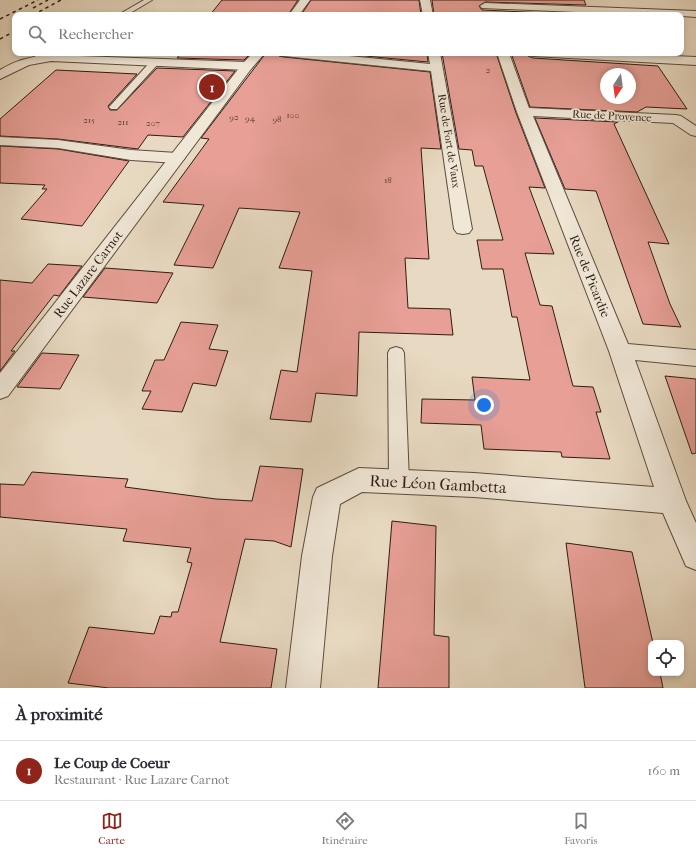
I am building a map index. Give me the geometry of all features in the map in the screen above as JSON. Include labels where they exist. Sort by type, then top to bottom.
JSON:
[{"type":"street","points":[[296,12],[305,0]]},
{"type":"street","points":[[425,0],[427,12]]},
{"type":"street","points":[[485,7],[636,12]]},
{"type":"street","points":[[684,14],[696,14]]},
{"type":"street","points":[[0,74],[23,61],[42,56],[247,66]]},
{"type":"street","name":"Rue Lazare Carnot","points":[[0,390],[247,66],[256,56]]},
{"type":"street","points":[[314,56],[436,68]]},
{"type":"street","name":"Rue de Fort de Vaux","points":[[434,56],[463,229]]},
{"type":"street","name":"Rue de Picardie","points":[[504,56],[524,112],[620,351],[672,501],[696,556]]},
{"type":"street","points":[[594,56],[696,61]]},
{"type":"street","name":"Rue de Provence","points":[[524,112],[696,120]]},
{"type":"street","points":[[676,119],[696,132]]},
{"type":"street","points":[[0,141],[58,144],[131,155],[177,158]]},
{"type":"street","points":[[620,351],[696,358]]},
{"type":"street","name":"Rue Léon Gambetta","points":[[303,688],[317,556],[327,497],[359,480],[474,485],[672,501]]},
{"type":"lane","points":[[127,12],[149,0]]},
{"type":"lane","points":[[114,107],[155,62]]},
{"type":"lane","points":[[396,353],[399,482]]},
{"type":"building","points":[[222,0],[298,0],[290,12],[212,12]]},
{"type":"building","points":[[311,0],[419,0],[421,12],[303,12]]},
{"type":"building","points":[[432,0],[584,0],[586,5],[485,2],[479,6],[482,10],[525,12],[434,12]]},
{"type":"building","points":[[179,56],[248,56],[244,60],[177,58]]},
{"type":"building","points":[[264,56],[279,56],[430,72],[441,149],[421,148],[429,259],[405,258],[408,308],[450,309],[453,335],[359,332],[357,396],[316,393],[311,422],[270,419],[281,370],[297,372],[312,271],[279,268],[300,212],[239,208],[213,268],[174,265],[204,205],[163,202],[209,139],[201,138]]},
{"type":"building","points":[[365,56],[427,56],[428,62]]},
{"type":"building","points":[[443,56],[497,56],[516,113],[545,188],[529,187],[554,254],[525,253],[540,305],[552,306],[573,386],[593,387],[601,412],[596,412],[610,459],[562,457],[561,452],[484,449],[481,425],[421,423],[422,399],[475,400],[472,377],[530,380],[517,317],[512,317],[503,269],[482,269],[477,240],[503,240],[483,166],[475,166],[472,150],[459,149]]},
{"type":"building","points":[[512,56],[658,66],[687,109],[646,107],[637,112],[530,107]]},
{"type":"building","points":[[157,68],[235,71],[183,137],[148,135],[138,149],[58,139],[0,136],[0,119],[56,70],[137,74],[108,106],[110,110],[117,110]]},
{"type":"building","points":[[535,118],[618,122],[614,124],[669,244],[648,242],[670,304],[681,327],[643,324],[596,191],[565,189]]},
{"type":"building","points":[[0,146],[58,149],[129,161],[82,226],[21,219],[47,189],[42,189],[45,185],[0,183]]},
{"type":"building","points":[[48,264],[82,266],[59,296],[54,295],[11,351],[15,351],[0,371],[0,280],[32,283]]},
{"type":"building","points":[[105,268],[173,273],[157,303],[83,297]]},
{"type":"building","points":[[181,322],[218,325],[209,349],[228,351],[216,386],[193,383],[182,412],[142,409],[151,391],[142,391],[155,360],[164,360]]},
{"type":"building","points":[[42,353],[79,355],[60,389],[17,387]]},
{"type":"building","points":[[665,376],[696,379],[696,453],[692,454]]},
{"type":"building","points":[[260,466],[303,469],[291,547],[274,541],[245,539],[220,642],[277,649],[271,688],[109,688],[68,683],[89,627],[154,634],[160,616],[171,617],[172,612],[178,612],[192,563],[187,562],[191,548],[123,541],[127,529],[0,517],[0,484],[24,485],[32,472],[128,479],[125,487],[216,499],[252,501]]},
{"type":"building","points":[[392,521],[436,526],[434,635],[449,637],[449,688],[378,688]]},
{"type":"building","points":[[566,543],[632,552],[652,640],[648,640],[648,676],[661,676],[663,688],[585,688]]},
{"type":"railway","points":[[14,12],[38,0]]},
{"type":"railway","points":[[33,8],[48,0]]},
{"type":"railway","points":[[39,12],[61,0]]},
{"type":"railway","points":[[0,19],[12,13]]},
{"type":"railway","points":[[0,39],[12,33]]},
{"type":"place","name":"Le Coup de Coeur","points":[[212,87]]}]
